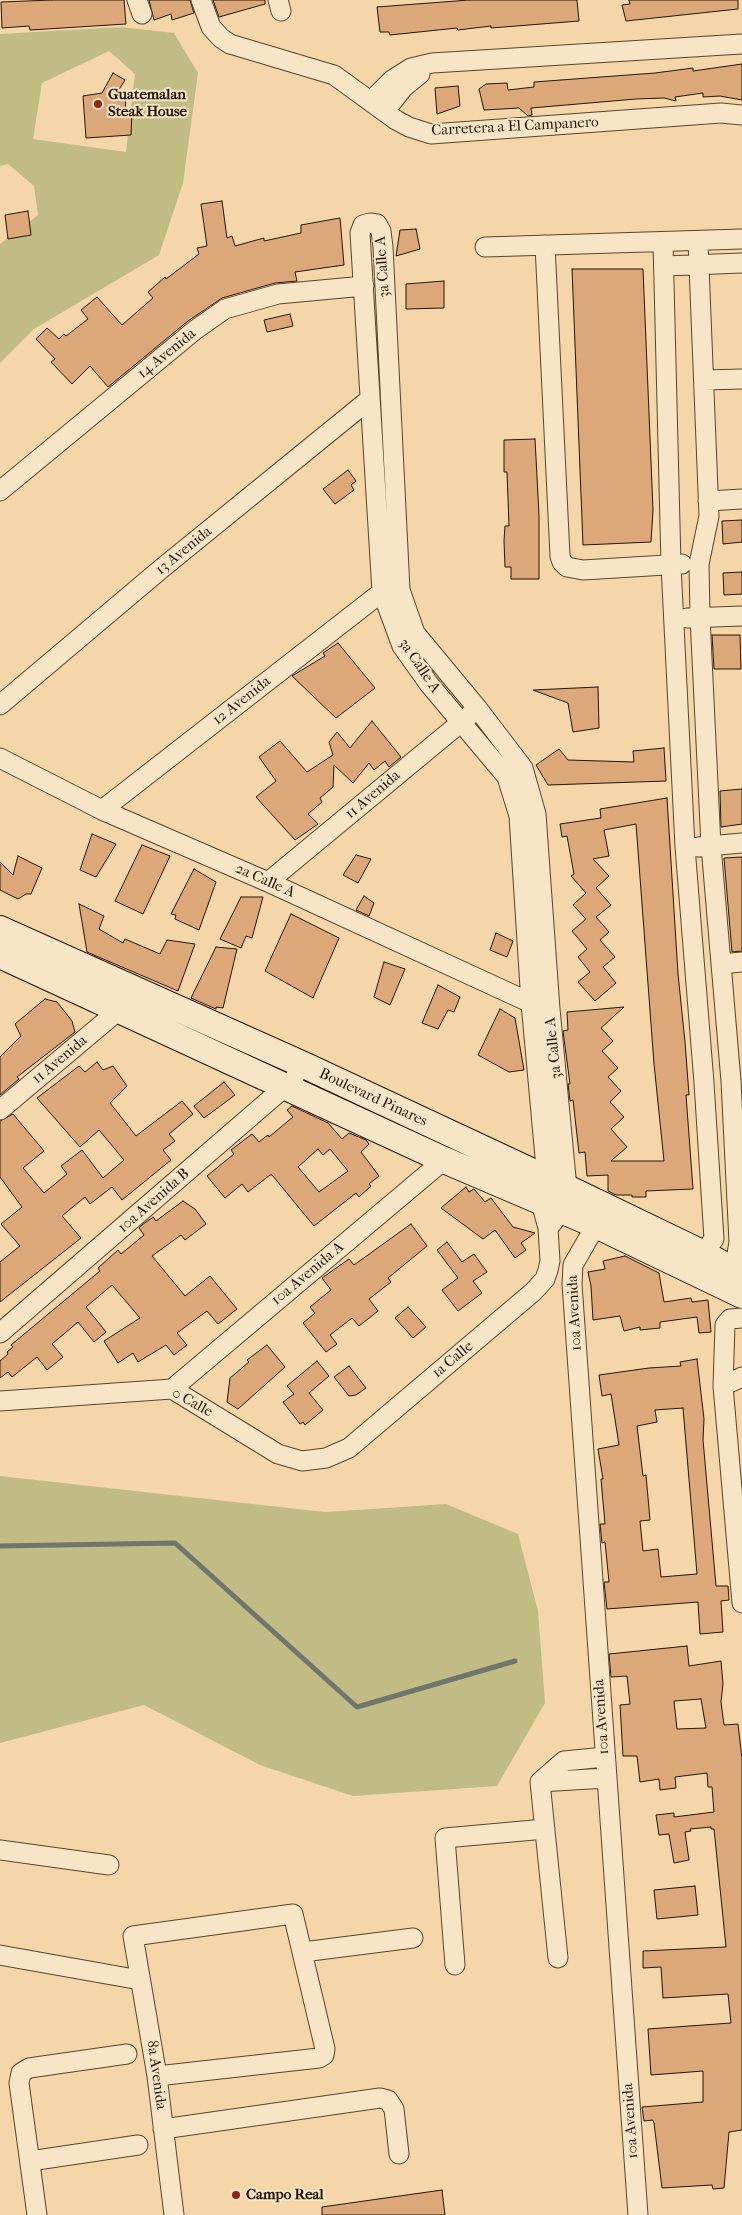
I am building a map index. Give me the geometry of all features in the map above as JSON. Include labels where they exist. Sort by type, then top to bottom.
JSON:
[{"type":"street","name":"Carretera a El Campanero","points":[[201,0],[211,26],[221,38],[239,47],[334,75],[409,127],[422,132],[443,134],[722,113],[742,115]]},
{"type":"street","points":[[378,106],[392,80],[411,68],[432,63],[742,44]]},
{"type":"street","name":"3a Calle A","points":[[370,223],[377,224],[381,231],[383,247],[400,590],[415,633],[478,709],[523,768],[536,814],[550,1009],[553,1201],[531,1003],[519,816],[507,776],[429,684],[402,646],[382,592],[360,234],[363,225],[370,223]]},
{"type":"street","points":[[485,247],[742,239]]},
{"type":"street","points":[[698,241],[709,516],[699,564],[700,617],[711,846],[721,964],[737,1080],[739,1242],[735,1281]]},
{"type":"street","points":[[663,242],[673,619],[685,847],[704,1083],[714,1239],[697,1262]]},
{"type":"street","points":[[545,245],[560,556],[562,562],[566,567],[577,570],[699,564]]},
{"type":"street","points":[[664,266],[742,263]]},
{"type":"street","name":"14 Avenida","points":[[0,491],[195,330],[225,310],[278,294],[364,286]]},
{"type":"street","points":[[704,380],[742,379]]},
{"type":"street","name":"13 Avenida","points":[[0,706],[161,569],[370,399]]},
{"type":"street","points":[[708,500],[742,499]]},
{"type":"street","name":"12 Avenida","points":[[102,810],[382,592]]},
{"type":"street","points":[[673,619],[742,616]]},
{"type":"street","name":"11 Avenida","points":[[268,882],[478,709]]},
{"type":"street","name":"2a Calle A","points":[[0,758],[102,810],[268,882],[531,1003]]},
{"type":"street","points":[[685,847],[742,843]]},
{"type":"street","name":"Boulevard Pinares","points":[[0,929],[306,1066],[596,1224],[697,1262]]},
{"type":"street","name":"Boulevard Pinares","points":[[0,955],[444,1160],[553,1201],[697,1262],[735,1281]]},
{"type":"street","points":[[721,964],[742,962]]},
{"type":"street","name":"11 Avenida","points":[[0,1110],[119,1010]]},
{"type":"street","name":"10a Avenida B","points":[[0,1333],[286,1086],[306,1066]]},
{"type":"street","points":[[704,1083],[737,1080]]},
{"type":"street","name":"10a Avenida A","points":[[172,1388],[444,1160]]},
{"type":"street","name":"1a Calle","points":[[314,1461],[338,1454],[349,1448],[539,1286],[544,1279],[550,1261],[553,1201]]},
{"type":"street","name":"10a Avenida","points":[[596,1224],[573,1266],[572,1284],[638,2215]]},
{"type":"street","points":[[742,1318],[730,1319],[724,1325],[723,1386],[738,1505],[742,1603]]},
{"type":"street","points":[[723,1386],[742,1377]]},
{"type":"street","name":"0 Calle","points":[[0,1401],[172,1388],[278,1454],[302,1461],[314,1461]]},
{"type":"street","points":[[540,1782],[564,1761],[605,1757]]},
{"type":"street","points":[[540,1782],[606,1778]]},
{"type":"street","points":[[540,1782],[558,1958]]},
{"type":"street","points":[[455,1965],[445,1838],[545,1829]]},
{"type":"street","points":[[0,1850],[109,1865]]},
{"type":"street","name":"8a Avenida","points":[[174,2215],[157,2076],[132,1936],[289,1913],[295,1917],[304,1952]]},
{"type":"street","points":[[157,2076],[319,2058],[324,2055],[325,2049],[304,1952],[413,1938]]},
{"type":"street","points":[[0,1955],[140,1980]]},
{"type":"street","points":[[37,2215],[19,2083],[21,2073],[29,2068],[127,2054]]},
{"type":"street","points":[[163,2129],[380,2098],[388,2100],[394,2109],[399,2154]]},
{"type":"street","points":[[30,2161],[138,2144]]},
{"type":"shaded area","points":[[121,27],[174,33],[198,73],[183,183],[159,255],[34,329],[0,363],[0,244],[38,215],[34,186],[8,164],[0,166],[0,34]],"holes":[[[109,51],[135,74],[126,152],[33,139],[42,83]]]},
{"type":"shaded area","points":[[0,1476],[325,1512],[446,1504],[518,1534],[538,1611],[545,1703],[497,1786],[353,1796],[260,1765],[144,1705],[0,1743]]},
{"type":"building","points":[[124,0],[126,24],[30,30],[29,26],[2,28],[1,2]]},
{"type":"building","points":[[149,0],[190,0],[194,13],[172,20],[171,14],[154,20]]},
{"type":"building","points":[[213,0],[265,0],[265,4],[219,17]]},
{"type":"building","points":[[469,0],[577,0],[579,21],[491,28],[491,26],[458,30],[457,28],[390,35],[389,32],[380,32],[377,7]]},
{"type":"building","points":[[629,0],[738,0],[738,9],[626,21],[622,5],[630,4]]},
{"type":"building","points":[[742,64],[742,100],[720,96],[703,97],[703,93],[675,97],[676,101],[664,98],[636,99],[531,108],[532,115],[528,116],[519,108],[484,110],[479,89],[486,84],[507,83],[508,90],[534,87],[534,82],[655,73],[693,68],[693,71]]},
{"type":"building","points":[[113,73],[125,80],[115,96],[126,97],[125,112],[132,112],[131,135],[86,138],[83,96],[102,93]]},
{"type":"building","points":[[458,86],[460,106],[437,114],[435,88]]},
{"type":"building","points":[[222,201],[227,238],[232,236],[235,246],[264,238],[264,241],[301,233],[301,225],[340,218],[344,265],[295,272],[297,281],[275,283],[222,298],[188,321],[108,387],[90,366],[72,384],[51,362],[55,359],[36,339],[47,328],[59,339],[64,334],[66,336],[88,319],[81,310],[97,297],[122,325],[153,298],[148,292],[165,277],[166,279],[199,254],[197,248],[207,246],[201,204]]},
{"type":"building","points":[[28,211],[31,235],[8,239],[5,215]]},
{"type":"building","points":[[416,229],[420,249],[396,256],[400,230]]},
{"type":"building","points":[[572,269],[643,269],[653,510],[651,542],[583,545]]},
{"type":"building","points":[[444,281],[444,308],[406,309],[406,284]]},
{"type":"building","points":[[290,314],[293,326],[267,332],[264,320]]},
{"type":"building","points":[[535,439],[539,515],[539,579],[511,579],[511,567],[505,567],[505,526],[509,526],[507,472],[504,472],[504,440]]},
{"type":"building","points":[[348,470],[356,481],[351,485],[354,490],[335,504],[323,489]]},
{"type":"building","points":[[742,520],[742,542],[723,544],[722,521]]},
{"type":"building","points":[[742,572],[742,594],[724,595],[723,573]]},
{"type":"building","points":[[712,635],[740,635],[741,669],[714,669]]},
{"type":"building","points":[[338,643],[375,688],[336,718],[292,676],[325,656],[323,653]]},
{"type":"building","points":[[598,687],[599,728],[573,732],[568,703],[533,690]]},
{"type":"building","points":[[372,721],[401,757],[389,767],[385,761],[374,770],[369,763],[353,783],[334,765],[333,787],[320,798],[322,802],[308,814],[318,824],[295,840],[256,797],[276,781],[259,757],[280,741],[307,772],[333,755],[329,742],[337,732],[350,748]]},
{"type":"building","points":[[664,748],[666,781],[548,785],[536,765],[559,749],[568,760],[634,762],[633,751]]},
{"type":"building","points":[[742,789],[742,824],[721,827],[720,791]]},
{"type":"building","points":[[667,798],[678,974],[689,1095],[686,1095],[693,1189],[646,1191],[646,1197],[632,1197],[632,1195],[616,1195],[608,1191],[608,1175],[587,1176],[585,1152],[579,1153],[573,1100],[570,1101],[568,1084],[570,1084],[563,1031],[568,1030],[567,1012],[624,1007],[601,1028],[613,1041],[602,1051],[618,1068],[608,1077],[621,1091],[610,1102],[624,1117],[611,1129],[627,1147],[611,1161],[664,1161],[654,1064],[636,824],[604,830],[609,856],[593,859],[609,876],[596,888],[611,905],[596,917],[609,932],[600,940],[615,957],[603,967],[616,983],[595,1001],[578,982],[590,972],[578,957],[587,949],[572,931],[586,919],[573,905],[586,893],[571,876],[574,874],[567,836],[562,837],[560,824],[601,818],[600,809]]},
{"type":"building","points":[[92,834],[116,844],[96,877],[80,870]]},
{"type":"building","points":[[142,845],[170,856],[143,914],[115,901]]},
{"type":"building","points":[[356,855],[371,859],[358,883],[343,875]]},
{"type":"building","points":[[18,856],[42,868],[31,894],[26,894],[18,899],[0,890],[0,862],[13,875]]},
{"type":"building","points":[[742,857],[742,951],[732,952],[724,858]]},
{"type":"building","points":[[194,869],[216,882],[199,930],[175,919],[176,915],[171,914]]},
{"type":"building","points":[[364,896],[374,903],[369,916],[356,910]]},
{"type":"building","points":[[241,897],[263,897],[252,938],[246,936],[241,948],[220,939]]},
{"type":"building","points":[[79,904],[104,916],[99,929],[123,943],[125,939],[160,954],[167,940],[195,944],[178,991],[87,952]]},
{"type":"building","points":[[291,914],[339,938],[313,998],[265,971]]},
{"type":"building","points":[[496,933],[513,941],[507,957],[490,950]]},
{"type":"building","points":[[216,947],[237,949],[223,1008],[216,1007],[216,1009],[191,998]]},
{"type":"building","points":[[384,962],[405,969],[390,1005],[374,997]]},
{"type":"building","points":[[438,985],[460,997],[454,1012],[448,1010],[438,1029],[422,1023]]},
{"type":"building","points":[[45,999],[57,1002],[72,1021],[75,1032],[17,1077],[19,1079],[0,1095],[0,1057],[21,1036],[15,1024]]},
{"type":"building","points":[[500,1009],[515,1018],[524,1070],[509,1072],[478,1055]]},
{"type":"building","points":[[97,1062],[103,1070],[113,1066],[127,1086],[110,1103],[136,1136],[182,1101],[193,1114],[169,1134],[175,1141],[163,1150],[171,1160],[122,1200],[112,1187],[90,1204],[85,1197],[62,1216],[81,1238],[0,1302],[0,1262],[20,1246],[1,1224],[22,1207],[0,1177],[0,1121],[13,1114],[44,1151],[23,1168],[44,1193],[67,1174],[61,1166],[82,1150],[103,1178],[124,1160],[99,1130],[80,1147],[37,1098],[79,1066],[85,1072]]},
{"type":"building","points":[[224,1082],[235,1095],[204,1118],[194,1106]]},
{"type":"building","points":[[292,1106],[328,1123],[342,1139],[349,1133],[366,1140],[369,1144],[361,1152],[379,1176],[369,1184],[371,1186],[359,1197],[356,1193],[314,1226],[272,1175],[248,1192],[242,1184],[225,1198],[207,1176],[234,1154],[231,1150],[252,1134],[259,1142],[268,1135],[269,1137],[293,1117],[287,1110]],"holes":[[[318,1149],[323,1155],[330,1149],[348,1171],[319,1192],[298,1167]]]},
{"type":"building","points":[[466,1187],[469,1192],[474,1189],[485,1202],[491,1198],[513,1227],[535,1233],[521,1243],[526,1250],[515,1258],[495,1230],[483,1239],[441,1208]]},
{"type":"building","points":[[183,1201],[195,1209],[206,1224],[185,1240],[181,1235],[152,1256],[185,1296],[210,1276],[237,1309],[218,1324],[207,1311],[177,1333],[187,1345],[174,1355],[166,1345],[138,1362],[133,1353],[118,1363],[104,1341],[140,1318],[112,1285],[86,1307],[106,1332],[94,1342],[78,1322],[52,1344],[63,1357],[47,1370],[37,1357],[12,1377],[8,1372],[0,1378],[0,1361],[13,1347],[11,1345],[100,1271],[98,1268],[118,1250],[121,1254],[144,1235],[139,1228],[142,1225],[153,1217],[156,1221]]},
{"type":"building","points":[[411,1224],[427,1246],[388,1278],[391,1282],[369,1299],[378,1311],[359,1326],[352,1318],[330,1335],[337,1344],[326,1352],[303,1323],[315,1313],[310,1307],[331,1290],[322,1278],[349,1259],[354,1265]]},
{"type":"building","points":[[447,1242],[462,1262],[474,1254],[487,1272],[473,1281],[482,1293],[458,1311],[442,1290],[458,1278],[437,1250]]},
{"type":"building","points":[[625,1256],[659,1273],[664,1302],[691,1298],[692,1302],[708,1300],[711,1332],[699,1333],[697,1317],[660,1322],[660,1328],[640,1330],[640,1327],[624,1331],[620,1316],[593,1320],[591,1286],[588,1272],[605,1269],[603,1261]]},
{"type":"building","points":[[408,1307],[426,1327],[413,1338],[395,1318]]},
{"type":"building","points":[[267,1345],[285,1367],[238,1409],[227,1402],[230,1378],[249,1362],[247,1360]]},
{"type":"building","points":[[697,1359],[704,1419],[703,1440],[716,1586],[728,1586],[729,1600],[721,1601],[723,1632],[700,1634],[698,1602],[607,1609],[604,1582],[609,1582],[605,1542],[602,1543],[600,1524],[605,1524],[601,1479],[603,1479],[598,1449],[619,1445],[611,1394],[602,1396],[599,1375],[649,1368],[681,1366],[680,1362]],"holes":[[[683,1408],[697,1574],[661,1577],[658,1549],[643,1551],[640,1521],[650,1520],[646,1475],[643,1476],[637,1426],[657,1422],[655,1410]]]},
{"type":"building","points":[[317,1361],[329,1376],[309,1393],[323,1410],[305,1425],[303,1422],[300,1424],[283,1402],[294,1394],[287,1386]]},
{"type":"building","points":[[349,1366],[366,1388],[356,1395],[349,1396],[334,1377]]},
{"type":"building","points":[[687,1646],[689,1666],[721,1661],[723,1684],[721,1702],[724,1725],[738,1724],[742,1759],[742,2130],[729,2132],[724,2188],[713,2189],[712,2185],[662,2188],[654,2123],[653,2120],[644,2121],[642,2107],[703,2102],[703,2071],[651,2075],[648,2029],[731,2023],[728,1994],[663,1998],[661,1967],[643,1968],[643,1951],[726,1947],[714,1829],[711,1829],[711,1827],[690,1829],[691,1831],[685,1832],[689,1860],[674,1863],[669,1834],[659,1835],[656,1815],[674,1813],[674,1817],[714,1812],[712,1787],[708,1787],[707,1773],[675,1777],[676,1788],[660,1790],[659,1779],[640,1782],[637,1756],[623,1756],[620,1705],[630,1704],[627,1676],[611,1677],[609,1654]],"holes":[[[701,1699],[706,1728],[677,1729],[674,1701]]]},
{"type":"building","points":[[695,1886],[698,1915],[657,1919],[654,1890]]},
{"type":"building","points":[[442,2190],[445,2215],[322,2215],[322,2207]]},
{"type":"waterway","points":[[0,1546],[175,1543],[357,1707],[515,1661]]},
{"type":"place","name":"Guatemalan Steak House","points":[[98,104]]},
{"type":"place","name":"Campo Real","points":[[236,2195]]}]
